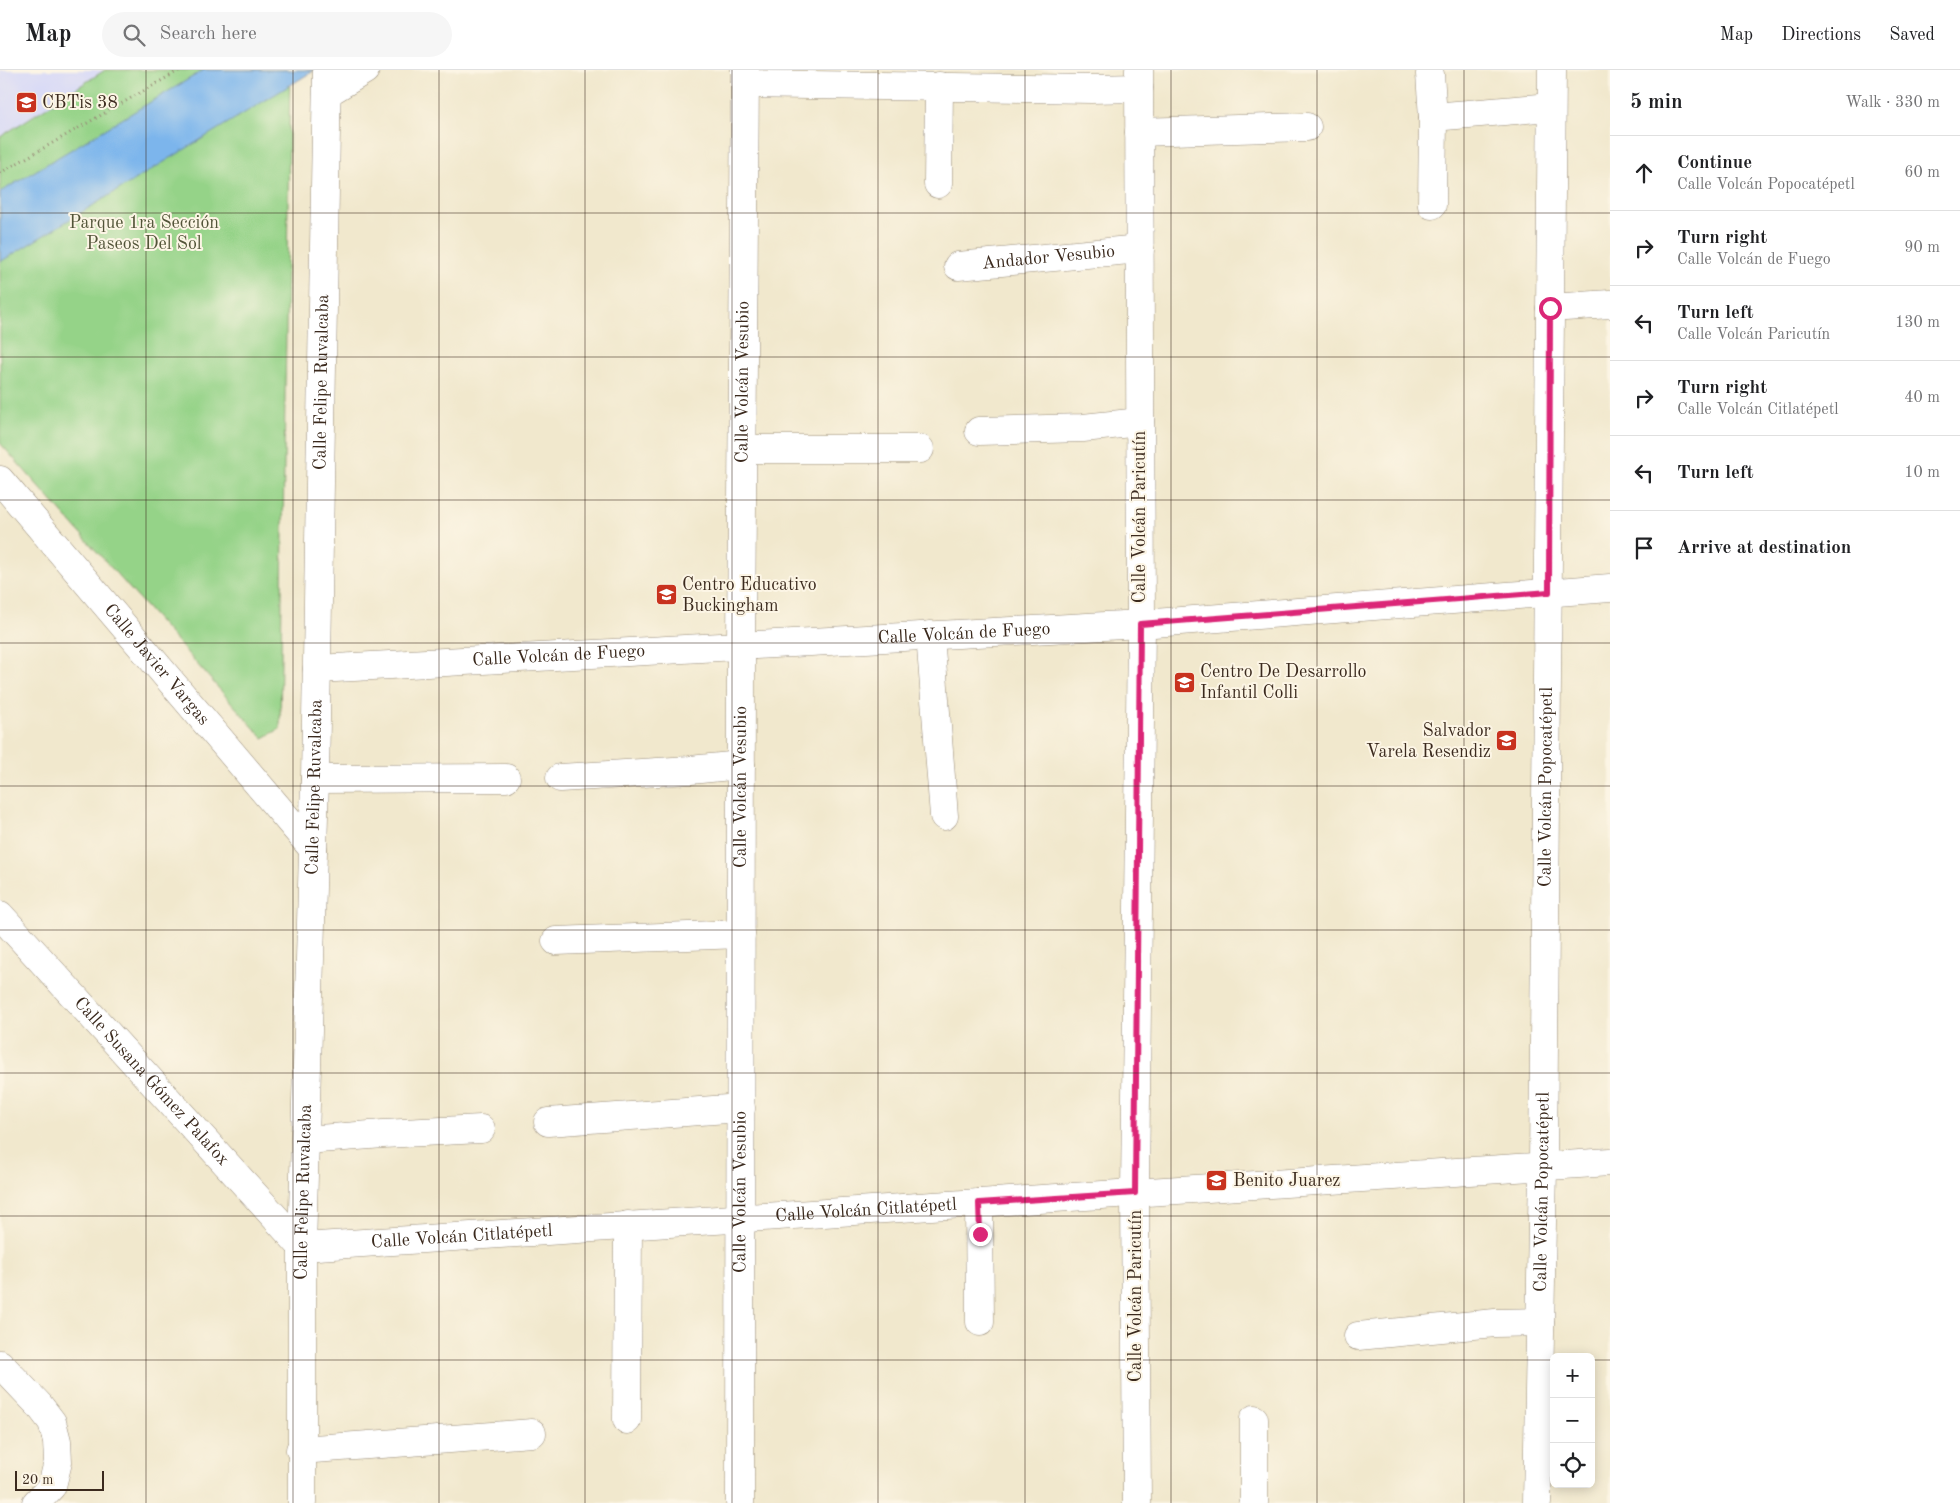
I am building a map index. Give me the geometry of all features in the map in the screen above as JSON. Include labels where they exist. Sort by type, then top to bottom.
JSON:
[{"type":"street","points":[[327,82],[365,70]]},
{"type":"street","name":"Calle Volcán Popocatépetl","points":[[1537,1503],[1543,1166],[1552,70]]},
{"type":"street","points":[[1430,74],[1433,117],[1432,204]]},
{"type":"street","points":[[745,77],[939,86],[1091,89],[1139,79]]},
{"type":"street","name":"Calle Volcán Vesubio","points":[[740,1503],[741,646],[745,77]]},
{"type":"street","name":"Calle Volcán Paricutín","points":[[1137,1503],[1135,1193],[1140,624],[1139,79]]},
{"type":"street","name":"Calle Felipe Ruvalcaba","points":[[302,1503],[300,1450],[302,1247],[315,779],[327,82]]},
{"type":"street","points":[[938,184],[939,86]]},
{"type":"street","points":[[1433,117],[1551,107]]},
{"type":"street","points":[[1139,132],[1307,128]]},
{"type":"street","name":"Andador Vesubio","points":[[958,266],[1140,249]]},
{"type":"street","points":[[1550,308],[1610,304]]},
{"type":"street","points":[[978,431],[1083,428],[1140,422]]},
{"type":"street","points":[[743,449],[920,449]]},
{"type":"street","name":"Calle Javier Vargas","points":[[0,480],[313,849]]},
{"type":"street","name":"Calle Volcán de Fuego","points":[[317,669],[1140,624],[1610,588]]},
{"type":"street","points":[[930,635],[944,816]]},
{"type":"street","points":[[560,778],[741,765]]},
{"type":"street","points":[[315,779],[506,778]]},
{"type":"street","name":"Calle Susana Gómez Palafox","points":[[0,915],[302,1247]]},
{"type":"street","points":[[556,941],[741,934]]},
{"type":"street","points":[[548,1122],[741,1108]]},
{"type":"street","points":[[306,1140],[481,1129]]},
{"type":"street","name":"Calle Volcán Citlatépetl","points":[[302,1247],[1610,1162]]},
{"type":"street","points":[[979,1203],[980,1322]]},
{"type":"street","points":[[628,1225],[628,1420]]},
{"type":"street","points":[[1358,1336],[1495,1323],[1540,1322]]},
{"type":"street","points":[[0,1364],[39,1405],[52,1422],[58,1462],[52,1486],[36,1503]]},
{"type":"street","points":[[1254,1419],[1254,1503]]},
{"type":"street","points":[[300,1450],[532,1433]]},
{"type":"path","points":[[0,173],[180,70]]},
{"type":"shaded area","name":"CBTis 38","points":[[0,70],[105,70],[0,137]]},
{"type":"green space","name":"Parque 1ra Sección Paseos Del Sol","points":[[105,70],[290,70],[280,729],[263,738],[0,443],[0,137]]},
{"type":"water","points":[[204,70],[315,70],[0,262],[0,192]]},
{"type":"place","name":"CBTis 38","points":[[26,103]]},
{"type":"place","name":"Centro Educativo Buckingham","points":[[666,595]]},
{"type":"place","name":"Centro De Desarrollo Infantil Colli","points":[[1184,682]]},
{"type":"place","name":"Salvador Varela Resendiz","points":[[1507,741]]},
{"type":"place","name":"Benito Juarez","points":[[1217,1181]]},
{"type":"route","points":[[980,1234],[979,1203],[1135,1193],[1140,624],[1549,592],[1550,308]]}]
